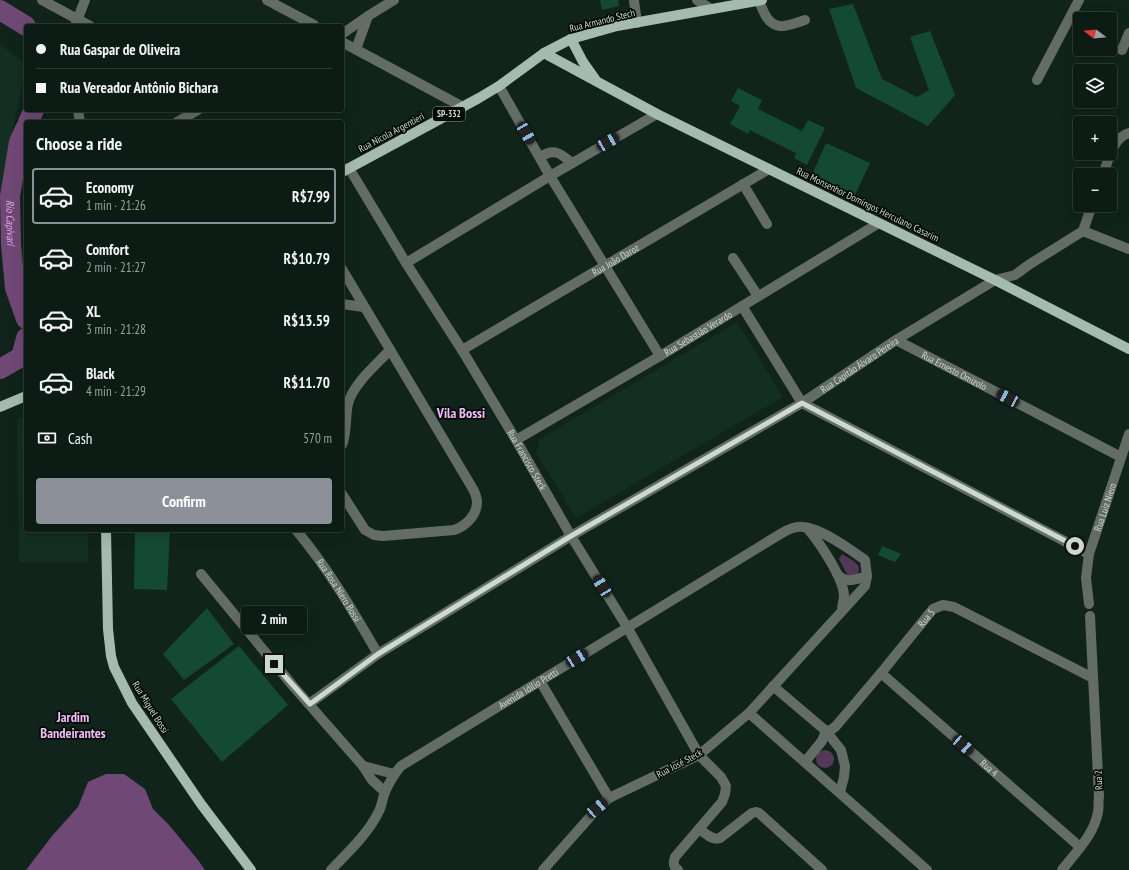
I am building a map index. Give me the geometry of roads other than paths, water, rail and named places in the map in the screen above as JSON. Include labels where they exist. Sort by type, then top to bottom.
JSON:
[{"type":"main road","name":"Rua Armando Stech","points":[[544,53],[571,39],[617,26],[760,0]]},
{"type":"main road","name":"Rua Monsenhor Domingos Herculano Casarim","points":[[571,39],[583,62],[596,81]]},
{"type":"main road","name":"Rua Monsenhor Domingos Herculano Casarim","points":[[544,53],[656,114],[995,280],[1129,349]]},
{"type":"main road","name":"Rua Nicola Argentieri","points":[[346,170],[499,86],[544,53]]},
{"type":"main road","points":[[0,407],[24,397]]},
{"type":"main road","name":"Rua Miguel Bossi","points":[[106,532],[108,629],[111,656],[114,667],[132,703],[201,804],[251,870]]},
{"type":"street","points":[[42,0],[76,23],[85,0]]},
{"type":"street","points":[[267,0],[310,24]]},
{"type":"street","points":[[344,33],[394,0]]},
{"type":"street","points":[[697,0],[711,9]]},
{"type":"street","points":[[760,0],[766,17],[772,23],[780,26],[805,20]]},
{"type":"street","points":[[1037,80],[1079,0]]},
{"type":"street","points":[[634,1],[637,23]]},
{"type":"street","points":[[356,49],[368,16]]},
{"type":"street","points":[[1122,50],[1129,33]]},
{"type":"street","points":[[344,43],[463,107]]},
{"type":"street","points":[[499,86],[550,176],[660,356]]},
{"type":"street","points":[[180,120],[194,112]]},
{"type":"street","points":[[406,263],[656,114]]},
{"type":"street","points":[[1106,168],[1116,143],[1124,134],[1129,133]]},
{"type":"street","points":[[540,157],[548,152],[554,152],[564,156],[572,163]]},
{"type":"street","name":"Rua João Daroz","points":[[462,350],[769,169]]},
{"type":"street","name":"Rua Francisco Steck","points":[[346,170],[359,186],[462,350],[571,536],[627,627],[699,755],[721,777],[726,786],[722,802],[699,829]]},
{"type":"street","points":[[743,184],[767,224]]},
{"type":"street","points":[[1090,212],[1083,231],[1129,249]]},
{"type":"street","name":"Rua Sebastião Verardo","points":[[516,440],[660,356],[879,224]]},
{"type":"street","name":"Rua Capitão Álvaro Pereira","points":[[310,704],[378,654],[571,536],[802,403],[896,340],[995,280],[1015,275],[1083,231]]},
{"type":"street","points":[[733,258],[758,296]]},
{"type":"street","points":[[344,273],[474,489],[477,501],[475,510],[469,521],[462,527],[454,530],[383,536],[374,535],[365,530],[344,497]]},
{"type":"street","points":[[344,304],[364,307]]},
{"type":"street","points":[[742,306],[802,403],[1089,554]]},
{"type":"street","name":"Rua Ernesto Omizolo","points":[[896,340],[1120,457]]},
{"type":"street","points":[[344,440],[345,417],[348,401],[361,380],[390,350]]},
{"type":"street","name":"Rua Luiz Niero","points":[[1089,604],[1086,578],[1089,554],[1120,457],[1129,434]]},
{"type":"street","name":"Avenida Idílio Pretti","points":[[331,870],[362,836],[374,820],[394,774],[401,766],[782,533],[796,527],[806,527]]},
{"type":"street","points":[[806,527],[841,543],[865,560],[867,576],[852,581],[842,579],[837,574]]},
{"type":"street","points":[[806,527],[818,541],[837,574],[844,594],[842,610]]},
{"type":"street","name":"Rua Rosa Niero Bossi","points":[[298,532],[314,551],[331,576],[378,654]]},
{"type":"street","points":[[827,557],[832,548],[841,543]]},
{"type":"street","points":[[201,574],[288,680],[363,766],[372,780],[385,792]]},
{"type":"street","name":"Rua José Steck","points":[[542,870],[597,808],[609,798],[699,755],[749,713],[865,586],[867,576]]},
{"type":"street","name":"Rua 5","points":[[805,762],[822,741],[826,731],[836,726],[933,609],[943,605],[954,607],[1093,678]]},
{"type":"street","name":"Rua 2","points":[[1062,870],[1094,826],[1098,812],[1099,796],[1090,616]]},
{"type":"street","name":"Rua 4","points":[[881,673],[1080,847]]},
{"type":"street","points":[[540,681],[609,798]]},
{"type":"street","points":[[773,686],[826,731],[841,750],[845,766],[840,792]]},
{"type":"street","points":[[749,713],[928,870]]},
{"type":"street","points":[[363,766],[394,774]]},
{"type":"street","points":[[678,870],[673,862],[675,857],[699,829],[716,840],[752,813],[756,812],[759,813],[822,870]]},
{"type":"waterway","name":"Rio Capivari","points":[[0,10],[24,25]]},
{"type":"waterway","name":"Rio Capivari","points":[[29,120],[33,112]]},
{"type":"waterway","name":"Rio Capivari","points":[[24,131],[19,142],[10,196],[11,245],[15,288],[24,313]]},
{"type":"waterway","name":"Rio Capivari","points":[[0,369],[21,357],[24,346]]},
{"type":"district","name":"Vila Bossi","points":[[461,413]]},
{"type":"district","name":"Jardim Bandeirantes","points":[[73,726]]}]
